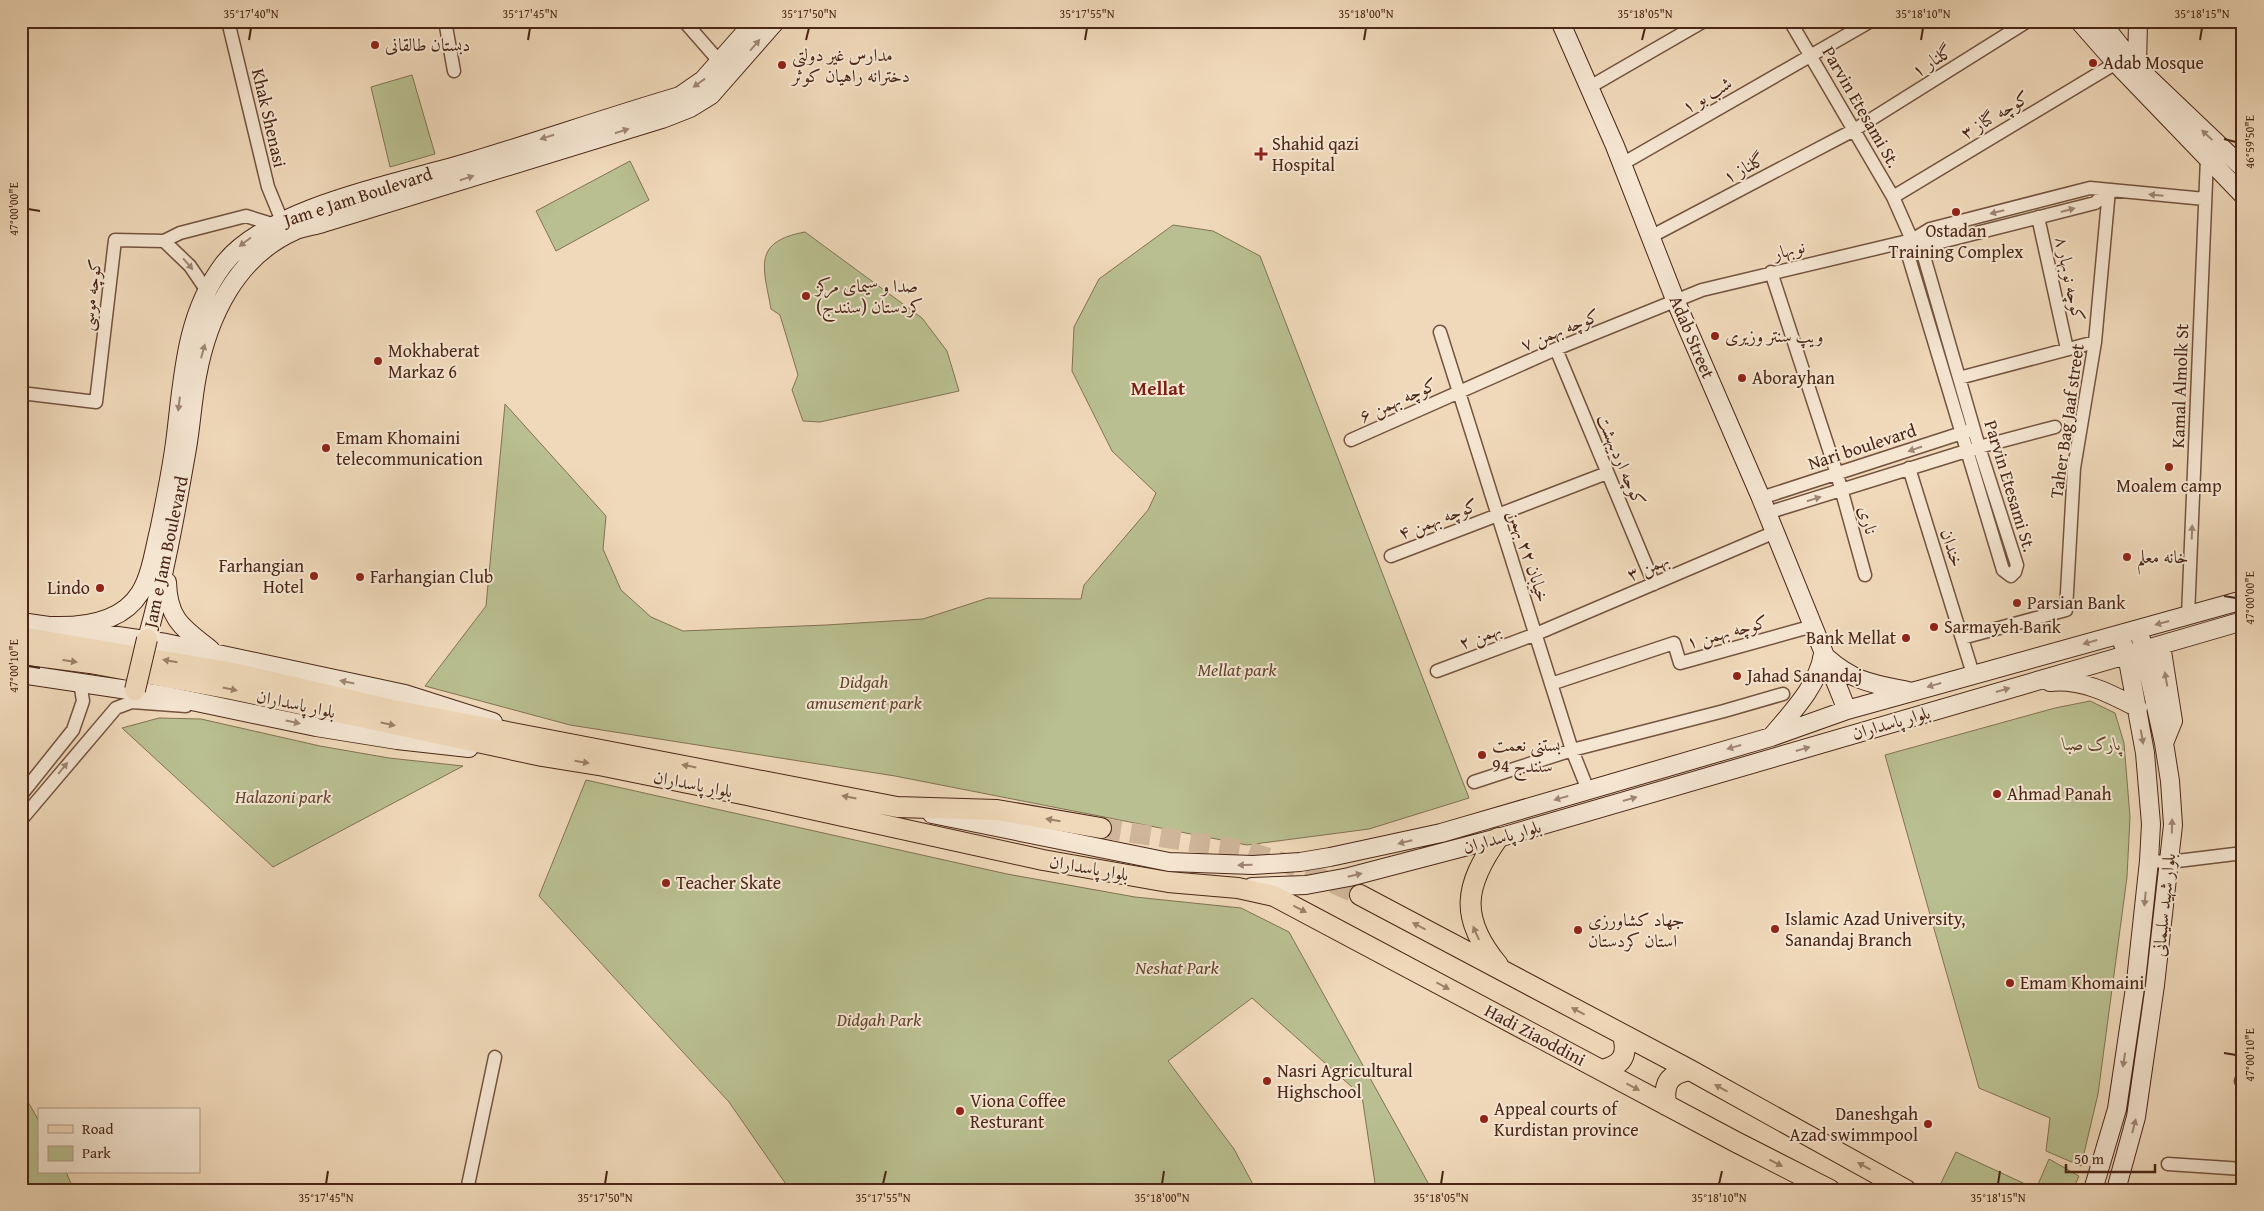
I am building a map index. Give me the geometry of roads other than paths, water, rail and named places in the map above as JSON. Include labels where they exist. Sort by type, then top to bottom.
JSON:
[{"type":"main road","name":"Jam e Jam Boulevard","points":[[148,639],[166,562],[189,441],[190,376],[188,342],[207,291],[222,266],[237,248],[256,234],[279,223],[384,185],[456,166],[680,96],[703,80],[755,21]]},
{"type":"main road","name":"Jam e Jam Boulevard","points":[[52,626],[73,627],[99,622],[120,612],[140,594],[150,572],[164,508],[174,445],[190,376],[226,293],[240,272],[256,255],[295,230],[323,224],[685,110],[711,95],[776,21]]},
{"type":"main road","name":"Adab Street","points":[[1560,21],[1652,236],[1676,302],[1775,532],[1847,710]]},
{"type":"main road","points":[[2079,21],[2116,63],[2243,195]]},
{"type":"main road","points":[[2100,21],[2137,67],[2243,168]]},
{"type":"main road","points":[[2137,67],[2138,21]]},
{"type":"main road","points":[[166,562],[167,596],[170,611],[183,628],[215,654]]},
{"type":"main road","name":"بلوار پاسداران","points":[[21,654],[174,678],[544,747],[897,807],[1169,862],[1253,865],[1300,862],[1393,845],[1771,736],[1847,710],[2243,600]]},
{"type":"main road","name":"بلوار پاسداران","points":[[21,637],[234,673],[544,747],[604,766],[747,795],[1043,860],[1168,882],[1238,888],[1306,885],[1400,865],[2243,621]]},
{"type":"main road","points":[[21,622],[148,639],[405,694],[544,747]]},
{"type":"main road","name":"بلوار شهید سلیمانی","points":[[2116,1190],[2136,1117],[2156,985],[2173,825],[2170,781],[2153,647],[2137,629]]},
{"type":"main road","name":"بلوار شهید سلیمانی","points":[[2092,1190],[2117,1110],[2136,981],[2152,824],[2145,753],[2138,708],[2127,655],[2119,634]]},
{"type":"main road","points":[[135,690],[148,639]]},
{"type":"main road","points":[[1823,654],[1844,673],[1870,683],[1911,692]]},
{"type":"main road","points":[[1771,736],[1810,686],[1820,668],[1823,654]]},
{"type":"main road","points":[[21,674],[135,690],[316,727],[397,740],[544,747]]},
{"type":"main road","points":[[2027,683],[2061,681],[2084,684],[2104,690],[2138,708]]},
{"type":"main road","points":[[897,807],[996,810],[1100,828]]},
{"type":"main road","points":[[1498,838],[1481,862],[1474,883],[1471,904],[1473,926],[1482,946],[1504,972]]},
{"type":"main road","name":"Hadi Ziaoddini","points":[[1238,888],[1274,896],[1305,911],[1830,1190]]},
{"type":"main road","points":[[1360,895],[1690,1070],[1906,1190]]},
{"type":"main road","points":[[1602,1070],[1614,1067],[1623,1058],[1626,1046],[1623,1034]]},
{"type":"main road","points":[[1666,1104],[1664,1092],[1668,1081],[1678,1073],[1690,1070]]},
{"type":"street","name":"Khak Shenasi","points":[[228,21],[268,186],[279,223]]},
{"type":"street","points":[[445,21],[454,71]]},
{"type":"street","points":[[684,21],[719,61]]},
{"type":"street","points":[[1588,88],[1704,21]]},
{"type":"street","name":"Parvin Etesami St.","points":[[1790,21],[1893,197],[1912,240],[1923,253],[1974,429],[1974,448],[2003,570],[2011,576],[2015,572],[2017,565],[1974,448],[1961,433],[1909,258],[1912,240]]},
{"type":"street","name":"شب بو ۱","points":[[1622,164],[1871,21]]},
{"type":"street","name":"گلنار ۱","points":[[1854,130],[2028,21]]},
{"type":"street","name":"کوچه گناز ۳","points":[[1893,197],[2116,63]]},
{"type":"street","name":"گلناز ۱","points":[[1652,236],[1854,130]]},
{"type":"street","name":"Kamal Almolk St","points":[[2188,616],[2207,158]]},
{"type":"street","name":"نوبهار","points":[[1676,302],[1702,290],[1771,272],[1912,240],[1930,229],[2090,188],[2205,199]]},
{"type":"street","name":"نوبهار","points":[[1912,240],[1933,244],[2095,202],[2109,190]]},
{"type":"street","name":"Taher Bag Jaaf street","points":[[1962,638],[2066,610],[2074,468],[2096,342],[2109,190]]},
{"type":"street","points":[[207,291],[190,266],[164,242],[180,233],[246,216],[279,223]]},
{"type":"street","name":"کوچه نوبهار ۸","points":[[2038,217],[2067,349]]},
{"type":"street","name":"کوچه موسی","points":[[21,393],[96,402],[115,240],[164,242]]},
{"type":"street","name":"ناری","points":[[1771,272],[1837,474],[1865,576]]},
{"type":"street","name":"کوچه بهمن ۷","points":[[1459,392],[1556,349],[1676,302]]},
{"type":"street","name":"خیابان ۲۲ بهمن","points":[[1440,332],[1572,750],[1588,790]]},
{"type":"street","points":[[1959,378],[2096,342]]},
{"type":"street","name":"کوچه اردیبهشت","points":[[1556,349],[1654,584]]},
{"type":"street","name":"کوچه بهمن ۶","points":[[1351,440],[1459,392]]},
{"type":"street","points":[[1764,506],[1842,491],[1974,448],[2055,427]]},
{"type":"street","name":"Nari boulevard","points":[[1764,506],[1837,474],[1974,429]]},
{"type":"street","name":"خندان","points":[[1909,468],[1973,674]]},
{"type":"street","name":"کوچه بهمن ۴","points":[[1391,556],[1608,473]]},
{"type":"street","name":"بهمن ۳","points":[[1536,634],[1775,532]]},
{"type":"street","name":"کوچه بهمن ۱","points":[[1551,684],[1674,643],[1680,663],[1813,626]]},
{"type":"street","name":"بهمن ۲","points":[[1438,671],[1536,634]]},
{"type":"street","points":[[21,795],[73,730],[83,701],[80,682]]},
{"type":"street","points":[[1474,782],[1572,750],[1783,694]]},
{"type":"street","points":[[21,820],[116,708],[132,702],[182,706],[210,704]]},
{"type":"street","points":[[37,775],[50,785]]},
{"type":"street","points":[[2149,862],[2170,862],[2243,853]]},
{"type":"street","points":[[467,1190],[495,1058]]},
{"type":"street","points":[[2168,1164],[2243,1169]]},
{"type":"tunnel","points":[[1101,828],[1244,850],[1291,865],[1360,895]]},
{"type":"place","name":"دبستان طالقانی","points":[[375,45]]},
{"type":"place","name":"Adab Mosque","points":[[2093,63]]},
{"type":"place","name":"مدارس غیر دولتی دخترانه راهیان کوثر","points":[[782,65]]},
{"type":"place","name":"Shahid qazi Hospital","points":[[1261,154]]},
{"type":"place","name":"Ostadan Training Complex","points":[[1956,212]]},
{"type":"place","name":"صدا و سیمای مرکز کردستان (سنندج)","points":[[806,296]]},
{"type":"place","name":"ویپ سنتر وزیری","points":[[1715,336]]},
{"type":"place","name":"Mokhaberat Markaz 6","points":[[378,361]]},
{"type":"place","name":"Aborayhan","points":[[1742,378]]},
{"type":"place","name":"Emam Khomaini telecommunication","points":[[326,448]]},
{"type":"place","name":"Moalem camp","points":[[2169,467]]},
{"type":"place","name":"خانه معلم","points":[[2127,557]]},
{"type":"place","name":"Farhangian Hotel","points":[[314,576]]},
{"type":"place","name":"Farhangian Club","points":[[360,577]]},
{"type":"place","name":"Lindo","points":[[100,588]]},
{"type":"place","name":"Parsian Bank","points":[[2017,603]]},
{"type":"place","name":"Sarmayeh Bank","points":[[1934,627]]},
{"type":"place","name":"Bank Mellat","points":[[1906,638]]},
{"type":"place","name":"Jahad Sanandaj","points":[[1737,676]]},
{"type":"place","name":"بستنی نعمت سنندج 94","points":[[1482,755]]},
{"type":"place","name":"Ahmad Panah","points":[[1997,794]]},
{"type":"place","name":"Teacher Skate","points":[[666,883]]},
{"type":"place","name":"Islamic Azad University, Sanandaj Branch","points":[[1775,929]]},
{"type":"place","name":"جهاد کشاورزی استان کردستان","points":[[1578,930]]},
{"type":"place","name":"Emam Khomaini","points":[[2010,983]]},
{"type":"place","name":"Nasri Agricultural Highschool","points":[[1267,1081]]},
{"type":"place","name":"Viona Coffee Resturant","points":[[960,1111]]},
{"type":"place","name":"Appeal courts of Kurdistan province","points":[[1484,1119]]},
{"type":"place","name":"Daneshgah Azad swimmpool","points":[[1928,1124]]},
{"type":"district","name":"Mellat","points":[[1158,388]]},
{"type":"park label","name":"Mellat park","points":[[1237,670]]},
{"type":"park label","name":"Didgah amusement park","points":[[864,692]]},
{"type":"park label","name":"پارک صبا","points":[[2092,744]]},
{"type":"park label","name":"Halazoni park","points":[[283,797]]},
{"type":"park label","name":"Neshat Park","points":[[1177,968]]},
{"type":"park label","name":"Didgah Park","points":[[879,1020]]}]
